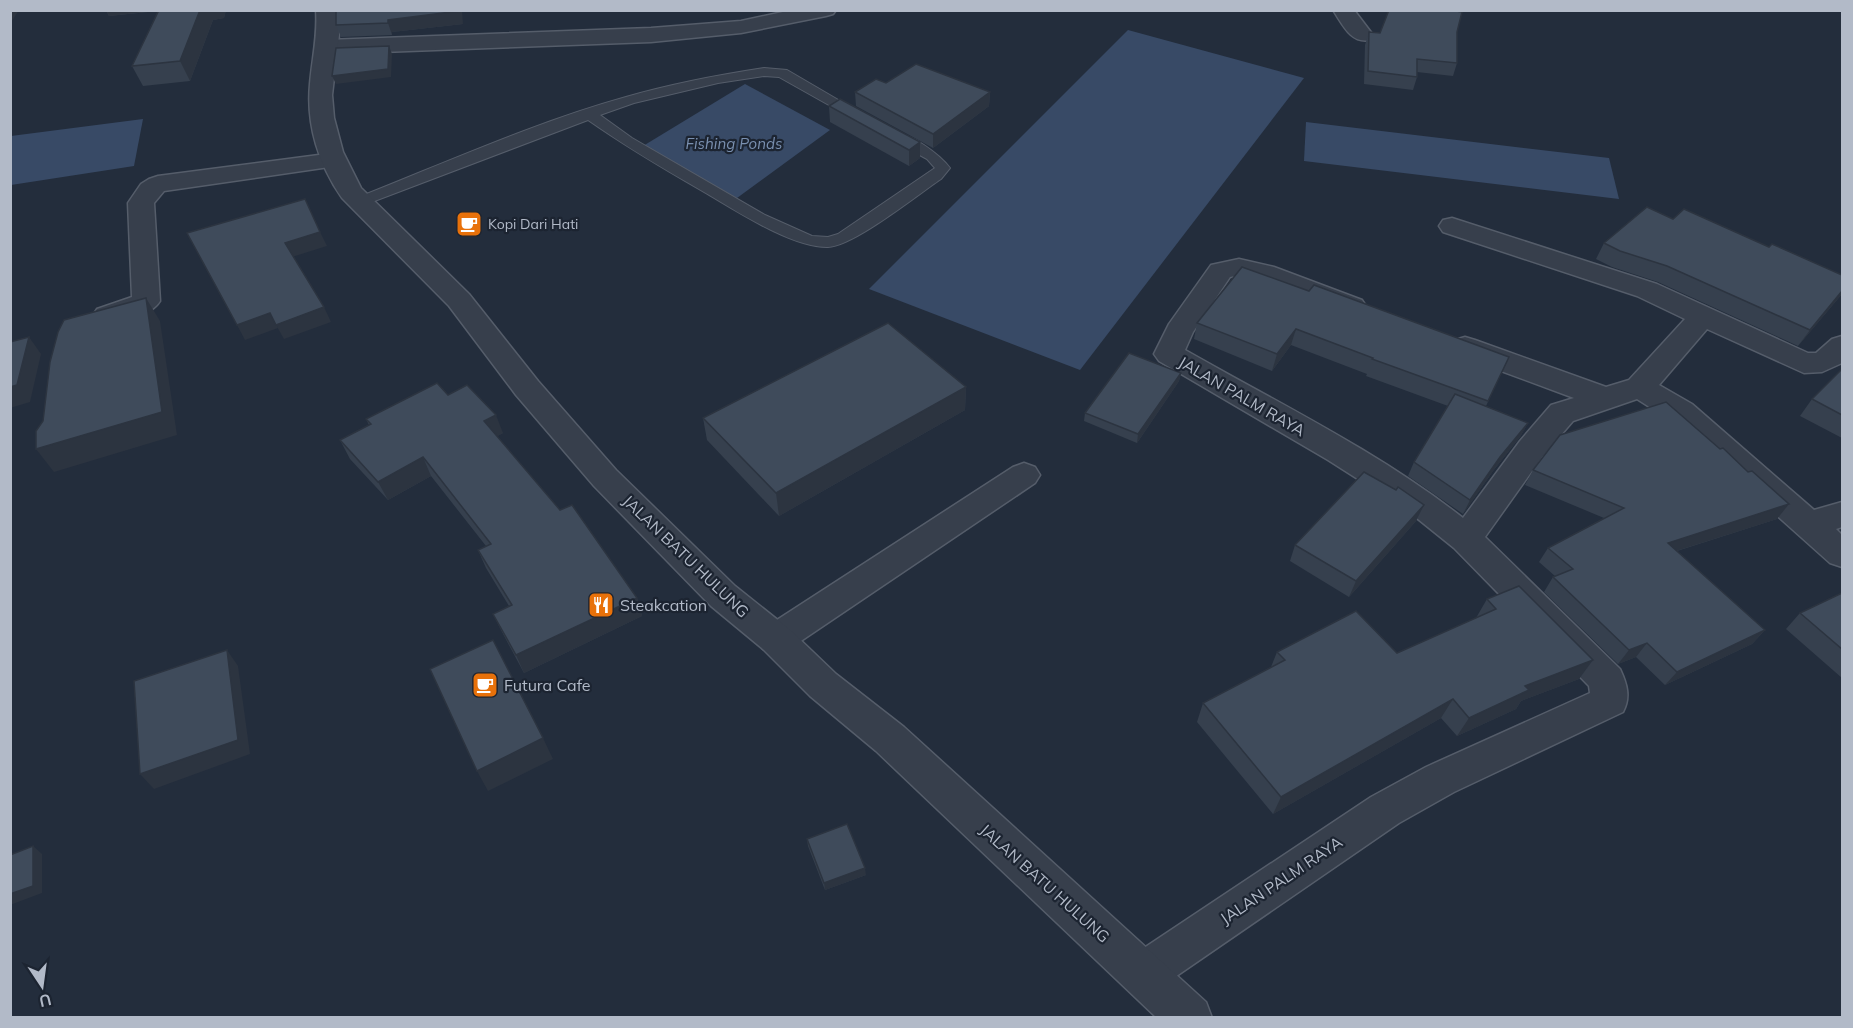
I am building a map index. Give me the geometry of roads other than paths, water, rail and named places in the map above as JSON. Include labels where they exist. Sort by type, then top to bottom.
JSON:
[{"type":"street","points":[[327,31],[576,24],[720,10]]},
{"type":"street","points":[[327,31],[651,35],[741,27],[826,10]]},
{"type":"street","points":[[1343,10],[1362,35]]},
{"type":"street","name":"JALAN BATU HULUNG","points":[[327,31],[321,106],[334,160],[342,180],[359,202],[459,300],[527,388],[605,478],[723,596],[776,639],[823,685],[890,740],[1190,1017]]},
{"type":"street","points":[[85,322],[135,307],[146,301],[141,202],[148,191],[158,184],[334,160]]},
{"type":"street","points":[[1452,226],[1647,290],[1804,363],[1820,364],[1830,359],[1842,346]]},
{"type":"street","name":"JALAN PALM RAYA","points":[[1144,973],[1386,809],[1492,755],[1566,725],[1610,701],[1607,680],[1466,538],[1420,502],[1380,477],[1169,354],[1179,331],[1221,271],[1239,267],[1264,273],[1374,314]]},
{"type":"street","points":[[1466,538],[1531,449],[1562,413],[1640,387],[1703,316]]},
{"type":"street","points":[[1440,338],[1604,398]]},
{"type":"street","points":[[1640,387],[1682,412],[1842,554]]},
{"type":"street","points":[[776,639],[1023,476]]},
{"type":"street","points":[[1809,525],[1842,514]]},
{"type":"lane","points":[[359,202],[589,114],[630,100],[718,80],[774,71],[782,73],[932,156],[943,168],[936,176],[844,237],[829,242],[809,240],[760,218],[627,141],[589,114]]},
{"type":"water","points":[[1128,30],[1304,78],[1080,370],[869,289]]},
{"type":"water","name":"Fishing Ponds","points":[[745,84],[830,130],[737,198],[643,146]]},
{"type":"water","points":[[143,119],[134,166],[11,185],[11,136]]},
{"type":"water","points":[[1306,122],[1609,158],[1619,199],[1304,161]]},
{"type":"place","name":"Kopi Dari Hati","points":[[469,224]]},
{"type":"place","name":"Steakcation","points":[[601,605]]},
{"type":"place","name":"Futura Cafe","points":[[485,685]]}]
